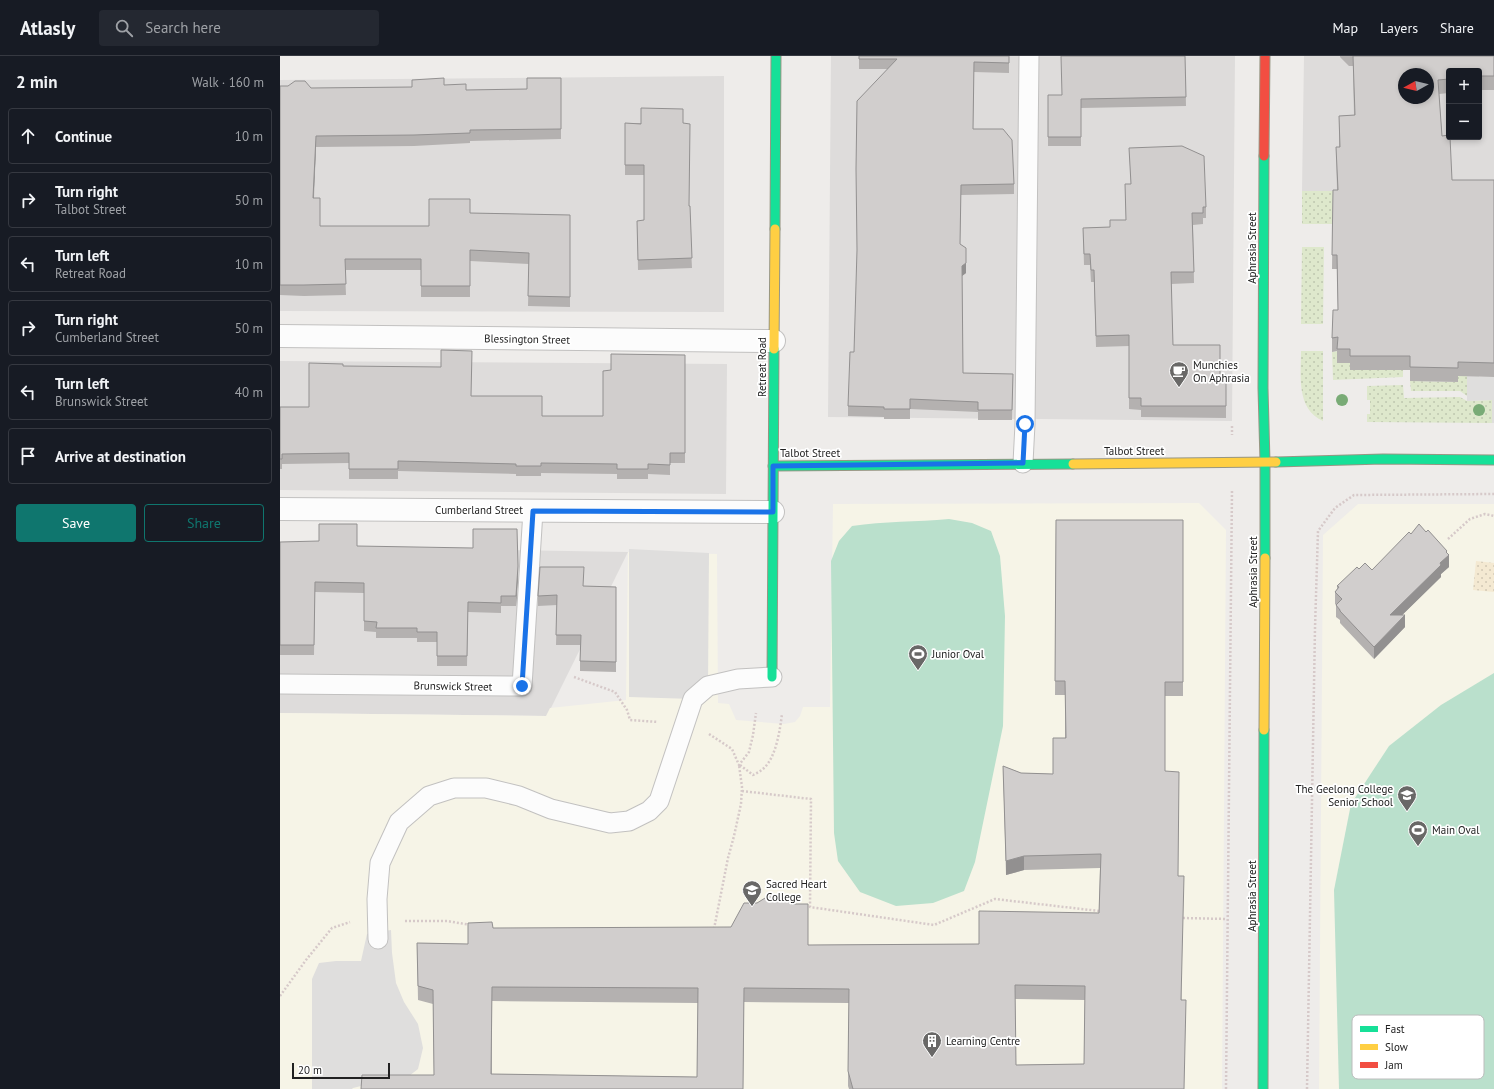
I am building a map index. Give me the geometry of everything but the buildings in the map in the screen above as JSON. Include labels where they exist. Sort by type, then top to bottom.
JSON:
[{"type":"street","name":"Retreat Road","points":[[772,677],[776,56]]},
{"type":"street","name":"Aphrasia Street","points":[[1263,1089],[1265,462],[1263,388],[1265,56]]},
{"type":"street","name":"Blessington Street","points":[[280,336],[774,341]]},
{"type":"street","name":"Talbot Street","points":[[773,466],[1265,462],[1383,459],[1494,460]]},
{"type":"street","name":"Cumberland Street","points":[[280,509],[773,512]]},
{"type":"lane","points":[[1023,463],[1025,424],[1029,56]]},
{"type":"lane","name":"Brunswick Street","points":[[280,684],[522,686],[533,511]]},
{"type":"lane","points":[[378,939],[377,899],[380,863],[399,822],[429,796],[454,788],[486,788],[519,796],[551,809],[584,818],[610,823],[629,821],[649,811],[659,801],[693,699],[708,686],[738,679],[772,677]]},
{"type":"path","points":[[1226,1089],[1233,462],[1232,426]]},
{"type":"path","points":[[1307,1089],[1318,531],[1335,508],[1354,495],[1494,494]]},
{"type":"path","points":[[1448,539],[1470,519],[1485,514],[1494,516]]},
{"type":"path","points":[[574,677],[615,692],[627,710],[630,720],[660,722]]},
{"type":"path","points":[[739,765],[749,752],[756,713]]},
{"type":"path","points":[[739,765],[753,775],[764,768],[772,756],[782,714]]},
{"type":"path","points":[[704,730],[732,749],[739,765],[742,791],[741,804],[713,932]]},
{"type":"path","points":[[742,791],[811,800],[810,907],[934,924],[995,899],[1099,911]]},
{"type":"path","points":[[1183,918],[1227,920]]},
{"type":"path","points":[[402,921],[447,921],[477,926]]},
{"type":"path","points":[[280,996],[306,960],[332,928],[353,922]]},
{"type":"shaded area","points":[[831,56],[1235,56],[1232,421],[828,417]]},
{"type":"shaded area","points":[[1304,56],[1494,56],[1494,193],[1302,191]]},
{"type":"shaded area","points":[[724,76],[724,312],[280,311],[280,80]]},
{"type":"shaded area","points":[[280,361],[727,364],[726,494],[280,490]]},
{"type":"shaded area","points":[[1467,369],[1479,369],[1479,377],[1494,377],[1494,423],[1492,423],[1492,400],[1467,401]]},
{"type":"shaded area","name":"Sacred Heart College","points":[[1199,503],[1226,530],[1222,1089],[280,1089],[280,713],[546,716],[550,708],[626,700],[628,552],[717,554],[718,703],[729,704],[736,720],[784,724],[795,722],[800,716],[803,707],[830,707],[833,504]]},
{"type":"shaded area","name":"The Geelong College Senior School","points":[[1358,504],[1494,504],[1494,1089],[1319,1089],[1323,535]]},
{"type":"shaded area","points":[[280,546],[628,552],[547,716],[280,713]]},
{"type":"shaded area","points":[[629,549],[709,553],[708,686],[693,699],[629,697]]},
{"type":"shaded area","points":[[391,930],[396,983],[404,1002],[418,1024],[423,1048],[418,1069],[400,1083],[373,1083],[352,1089],[312,1089],[312,979],[319,963],[361,961],[367,934]]},
{"type":"sand","points":[[1476,561],[1494,563],[1494,592],[1473,590]]},
{"type":"green space","points":[[1302,191],[1333,191],[1332,224],[1302,224]]},
{"type":"green space","points":[[1302,247],[1324,247],[1323,324],[1301,324]]},
{"type":"green space","points":[[1301,351],[1323,351],[1323,421],[1314,416],[1308,409],[1304,400],[1301,381]]},
{"type":"green space","points":[[1338,351],[1350,363],[1350,370],[1403,370],[1403,377],[1333,380],[1332,352]]},
{"type":"green space","points":[[1458,376],[1467,376],[1467,396],[1460,391],[1411,391],[1410,381],[1458,382]]},
{"type":"green space","points":[[1403,385],[1404,398],[1460,397],[1467,401],[1492,400],[1492,423],[1367,422],[1367,414],[1370,414],[1370,400],[1367,400],[1367,386]]},
{"type":"green space","name":"Junior Oval","points":[[949,519],[972,523],[991,531],[1000,556],[1005,616],[1003,726],[975,862],[964,891],[933,903],[896,906],[860,892],[838,861],[834,833],[831,561],[839,541],[852,526],[876,523]]},
{"type":"green space","name":"Main Oval","points":[[1494,673],[1494,1089],[1339,1089],[1334,890],[1351,804],[1389,746],[1441,705]]},
{"type":"traffic: fast","points":[[775,229],[776,56]]},
{"type":"traffic: fast","points":[[1264,156],[1263,388],[1265,558]]},
{"type":"traffic: fast","points":[[772,677],[774,349]]},
{"type":"traffic: fast","points":[[1276,462],[1383,459],[1494,460]]},
{"type":"traffic: fast","points":[[773,466],[1073,464]]},
{"type":"traffic: fast","points":[[1263,1089],[1264,730]]},
{"type":"traffic: slow","points":[[774,349],[775,229]]},
{"type":"traffic: slow","points":[[1073,464],[1276,462]]},
{"type":"traffic: slow","points":[[1264,730],[1265,558]]},
{"type":"traffic: jam","points":[[1264,156],[1265,56]]},
{"type":"place","name":"Munchies On Aphrasia","points":[[1179,388]]},
{"type":"place","name":"Junior Oval","points":[[918,671]]},
{"type":"place","name":"The Geelong College Senior School","points":[[1407,812]]},
{"type":"place","name":"Main Oval","points":[[1418,847]]},
{"type":"place","name":"Sacred Heart College","points":[[752,907]]},
{"type":"place","name":"Learning Centre","points":[[932,1058]]},
{"type":"route","points":[[522,686],[533,511],[773,512],[773,466],[1023,463],[1025,424]]}]
